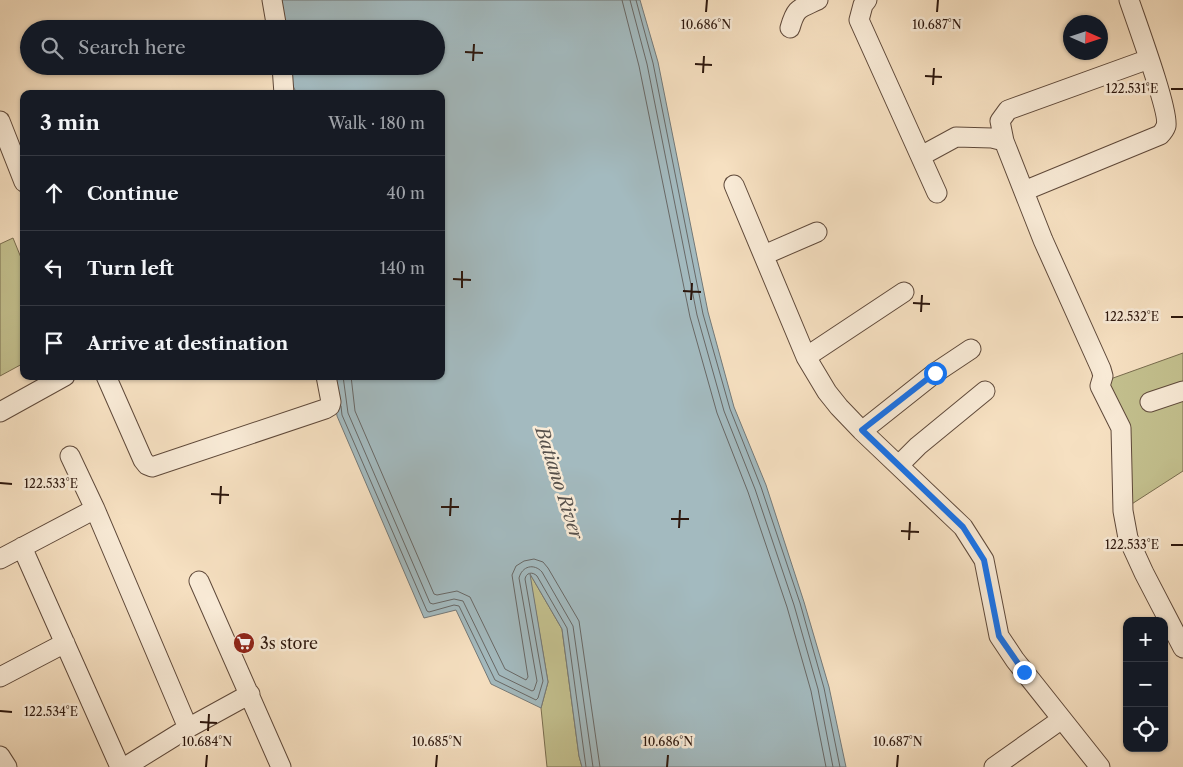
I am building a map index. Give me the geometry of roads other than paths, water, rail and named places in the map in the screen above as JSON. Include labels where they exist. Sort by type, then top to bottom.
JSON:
[{"type":"street","points":[[272,0],[275,20]]},
{"type":"street","points":[[790,28],[798,9],[818,0]]},
{"type":"street","points":[[1024,191],[1160,135],[1167,125],[1149,59],[1129,0]]},
{"type":"street","points":[[863,2],[859,20],[937,193]]},
{"type":"street","points":[[1149,59],[1008,110],[1000,121],[1004,141],[1058,275],[1101,369],[1103,376],[1100,386],[1121,428],[1123,511],[1128,538],[1183,648]]},
{"type":"street","points":[[283,75],[284,90]]},
{"type":"street","points":[[0,121],[20,172]]},
{"type":"street","points":[[921,156],[956,138],[992,138],[1004,141]]},
{"type":"street","points":[[734,185],[806,357],[827,392],[862,430],[963,527],[984,560],[999,636],[1015,660],[1100,767]]},
{"type":"street","points":[[764,255],[817,232]]},
{"type":"street","points":[[806,357],[904,292]]},
{"type":"street","points":[[862,430],[935,373],[970,349]]},
{"type":"street","points":[[0,412],[58,380]]},
{"type":"street","points":[[108,380],[143,460],[152,467],[325,409],[330,406],[331,402],[327,380]]},
{"type":"street","points":[[899,465],[918,446],[985,391]]},
{"type":"street","points":[[1150,402],[1183,391]]},
{"type":"street","points":[[70,456],[82,486],[95,509],[188,728]]},
{"type":"street","points":[[0,559],[95,509]]},
{"type":"street","points":[[22,548],[120,767]]},
{"type":"street","points":[[199,581],[281,767]]},
{"type":"street","points":[[0,678],[65,642]]},
{"type":"street","points":[[125,767],[188,728],[250,694]]},
{"type":"street","points":[[994,767],[1062,719]]},
{"type":"street","points":[[0,756],[7,767]]},
{"type":"water","name":"Batiano River","points":[[276,0],[640,0],[658,62],[708,312],[734,407],[766,485],[804,602],[829,687],[846,767],[582,767],[562,629],[530,574],[548,682],[541,708],[491,684],[456,610],[424,618],[337,416],[332,380],[445,380],[445,90],[295,90],[291,75],[445,75],[445,20],[280,20]]},
{"type":"place","name":"3s store","points":[[244,643]]}]
